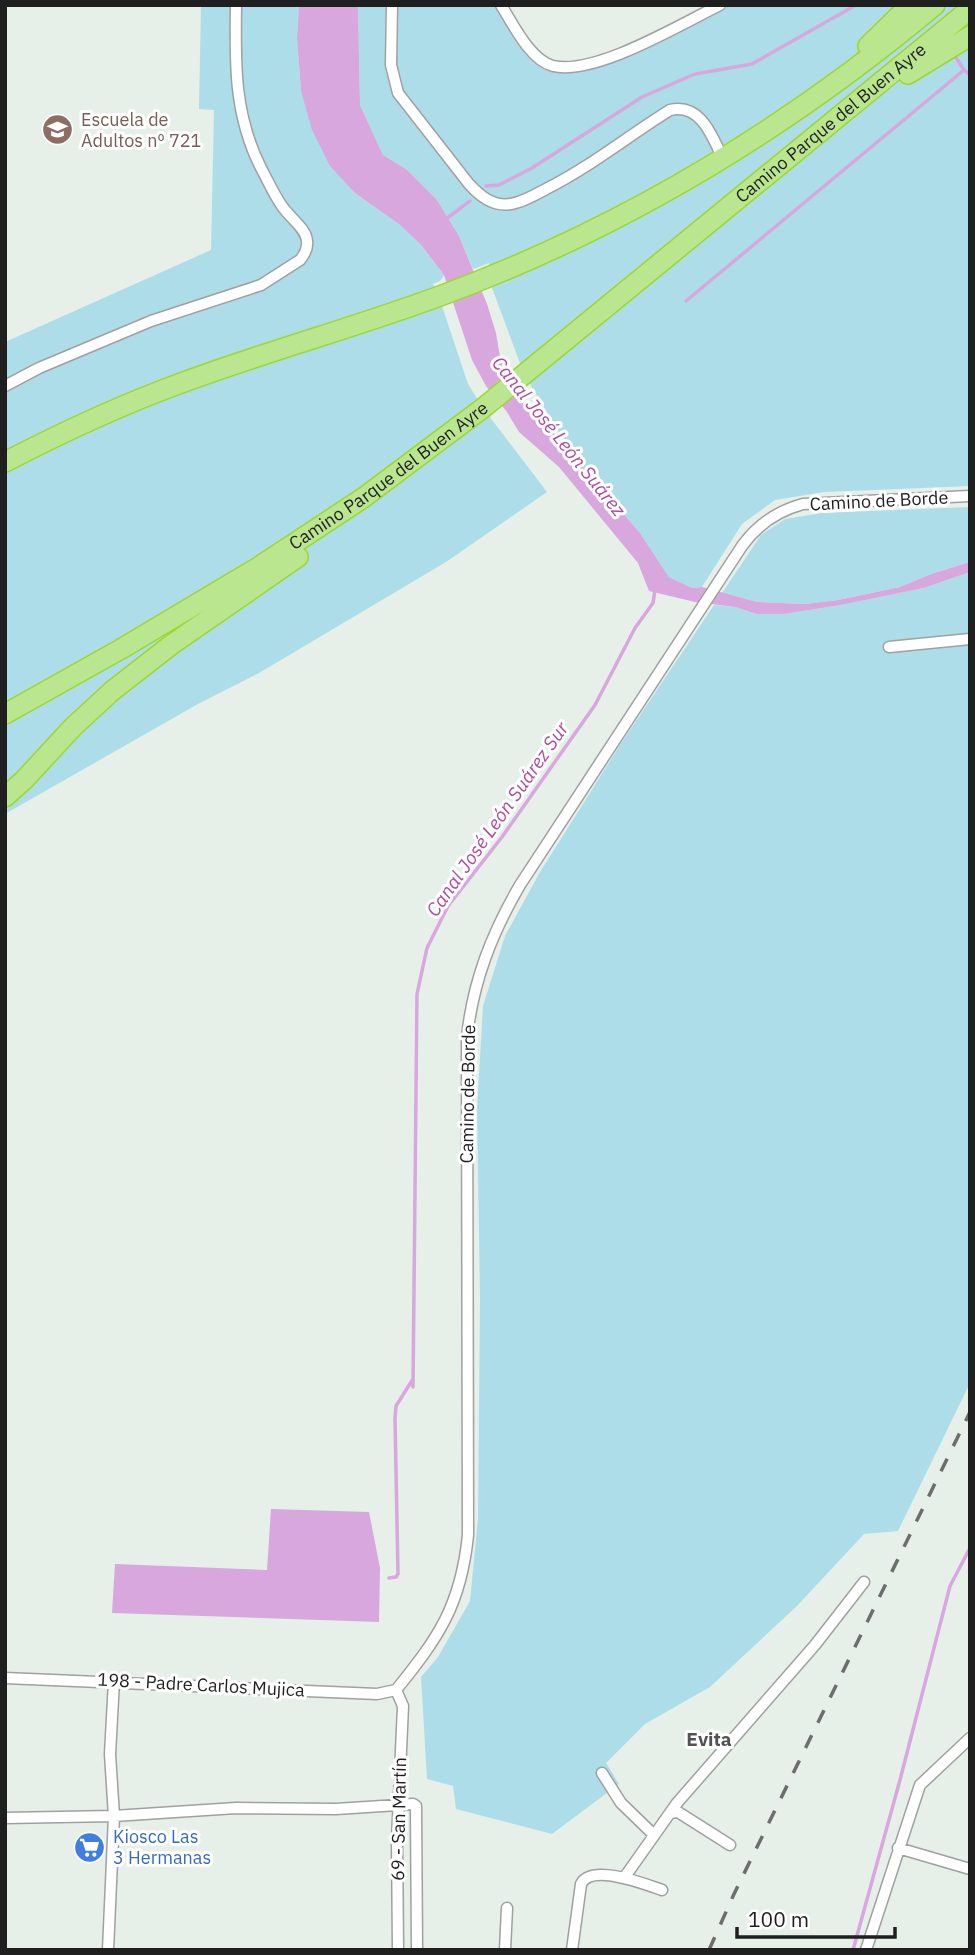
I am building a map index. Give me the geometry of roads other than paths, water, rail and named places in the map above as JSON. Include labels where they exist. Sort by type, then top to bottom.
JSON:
[{"type":"highway","points":[[810,102],[910,5]]},
{"type":"highway","name":"Camino Parque del Buen Ayre","points":[[5,461],[173,386],[439,296],[488,277],[616,219],[723,159],[810,102],[880,51],[935,5]]},
{"type":"highway","name":"Camino Parque del Buen Ayre","points":[[5,714],[257,568],[363,498],[483,408],[970,9]]},
{"type":"highway","points":[[836,120],[970,36]]},
{"type":"highway","points":[[5,797],[112,691],[171,645],[312,547],[363,498]]},
{"type":"street","points":[[5,386],[39,368],[150,321],[261,285],[305,255],[308,242],[306,235],[282,206],[260,167],[242,116],[235,75],[236,5]]},
{"type":"street","points":[[392,5],[392,74],[398,93],[469,184],[479,195],[490,201],[510,204],[535,195],[566,179],[664,113],[678,108],[698,115],[723,159]]},
{"type":"street","points":[[501,5],[528,49],[552,66],[587,65],[631,50],[720,5]]},
{"type":"street","name":"Camino de Borde","points":[[396,1689],[432,1644],[450,1613],[466,1563],[466,1063],[469,1020],[477,978],[499,923],[520,885],[721,579],[752,533],[763,522],[803,504],[970,496]]},
{"type":"street","points":[[889,647],[970,639]]},
{"type":"street","points":[[624,1878],[670,1812],[815,1645],[864,1582]]},
{"type":"street","name":"198 - Padre Carlos Mujica","points":[[5,1678],[377,1694],[396,1689]]},
{"type":"street","points":[[108,1950],[114,1816],[110,1741],[114,1681]]},
{"type":"street","name":"69 - San Martín","points":[[396,1689],[403,1706],[398,1950]]},
{"type":"street","points":[[866,1950],[920,1786],[970,1738]]},
{"type":"street","points":[[603,1773],[621,1803],[654,1835]]},
{"type":"street","points":[[5,1818],[114,1816],[236,1808],[336,1809],[399,1804]]},
{"type":"street","name":"69 - San Martín","points":[[399,1804],[413,1804],[416,1807],[417,1950]]},
{"type":"street","points":[[670,1812],[678,1812],[730,1845]]},
{"type":"street","points":[[898,1848],[970,1869]]},
{"type":"street","points":[[572,1950],[584,1878],[593,1875],[624,1878],[662,1891]]},
{"type":"street","points":[[505,1950],[507,1908]]},
{"type":"waterway","points":[[486,186],[499,185],[532,168],[642,97],[695,74],[752,64],[856,5]]},
{"type":"waterway","points":[[955,56],[970,75]]},
{"type":"waterway","points":[[686,301],[964,70]]},
{"type":"waterway","points":[[446,219],[470,201]]},
{"type":"waterway","name":"Canal José León Suárez Sur","points":[[413,1387],[417,994],[427,948],[448,906],[502,837],[595,705],[635,628],[653,603],[655,590]]},
{"type":"waterway","points":[[389,1578],[398,1574],[396,1406],[413,1379]]},
{"type":"waterway","points":[[853,1950],[950,1586],[970,1548]]},
{"type":"railway","points":[[709,1950],[970,1412]]},
{"type":"place","name":"Escuela de Adultos nº 721","points":[[58,130]]},
{"type":"place","name":"Kiosco Las 3 Hermanas","points":[[90,1847]]},
{"type":"district","name":"Evita","points":[[709,1739]]},
{"type":"water label","name":"Canal José León Suárez","points":[[559,436]]}]
